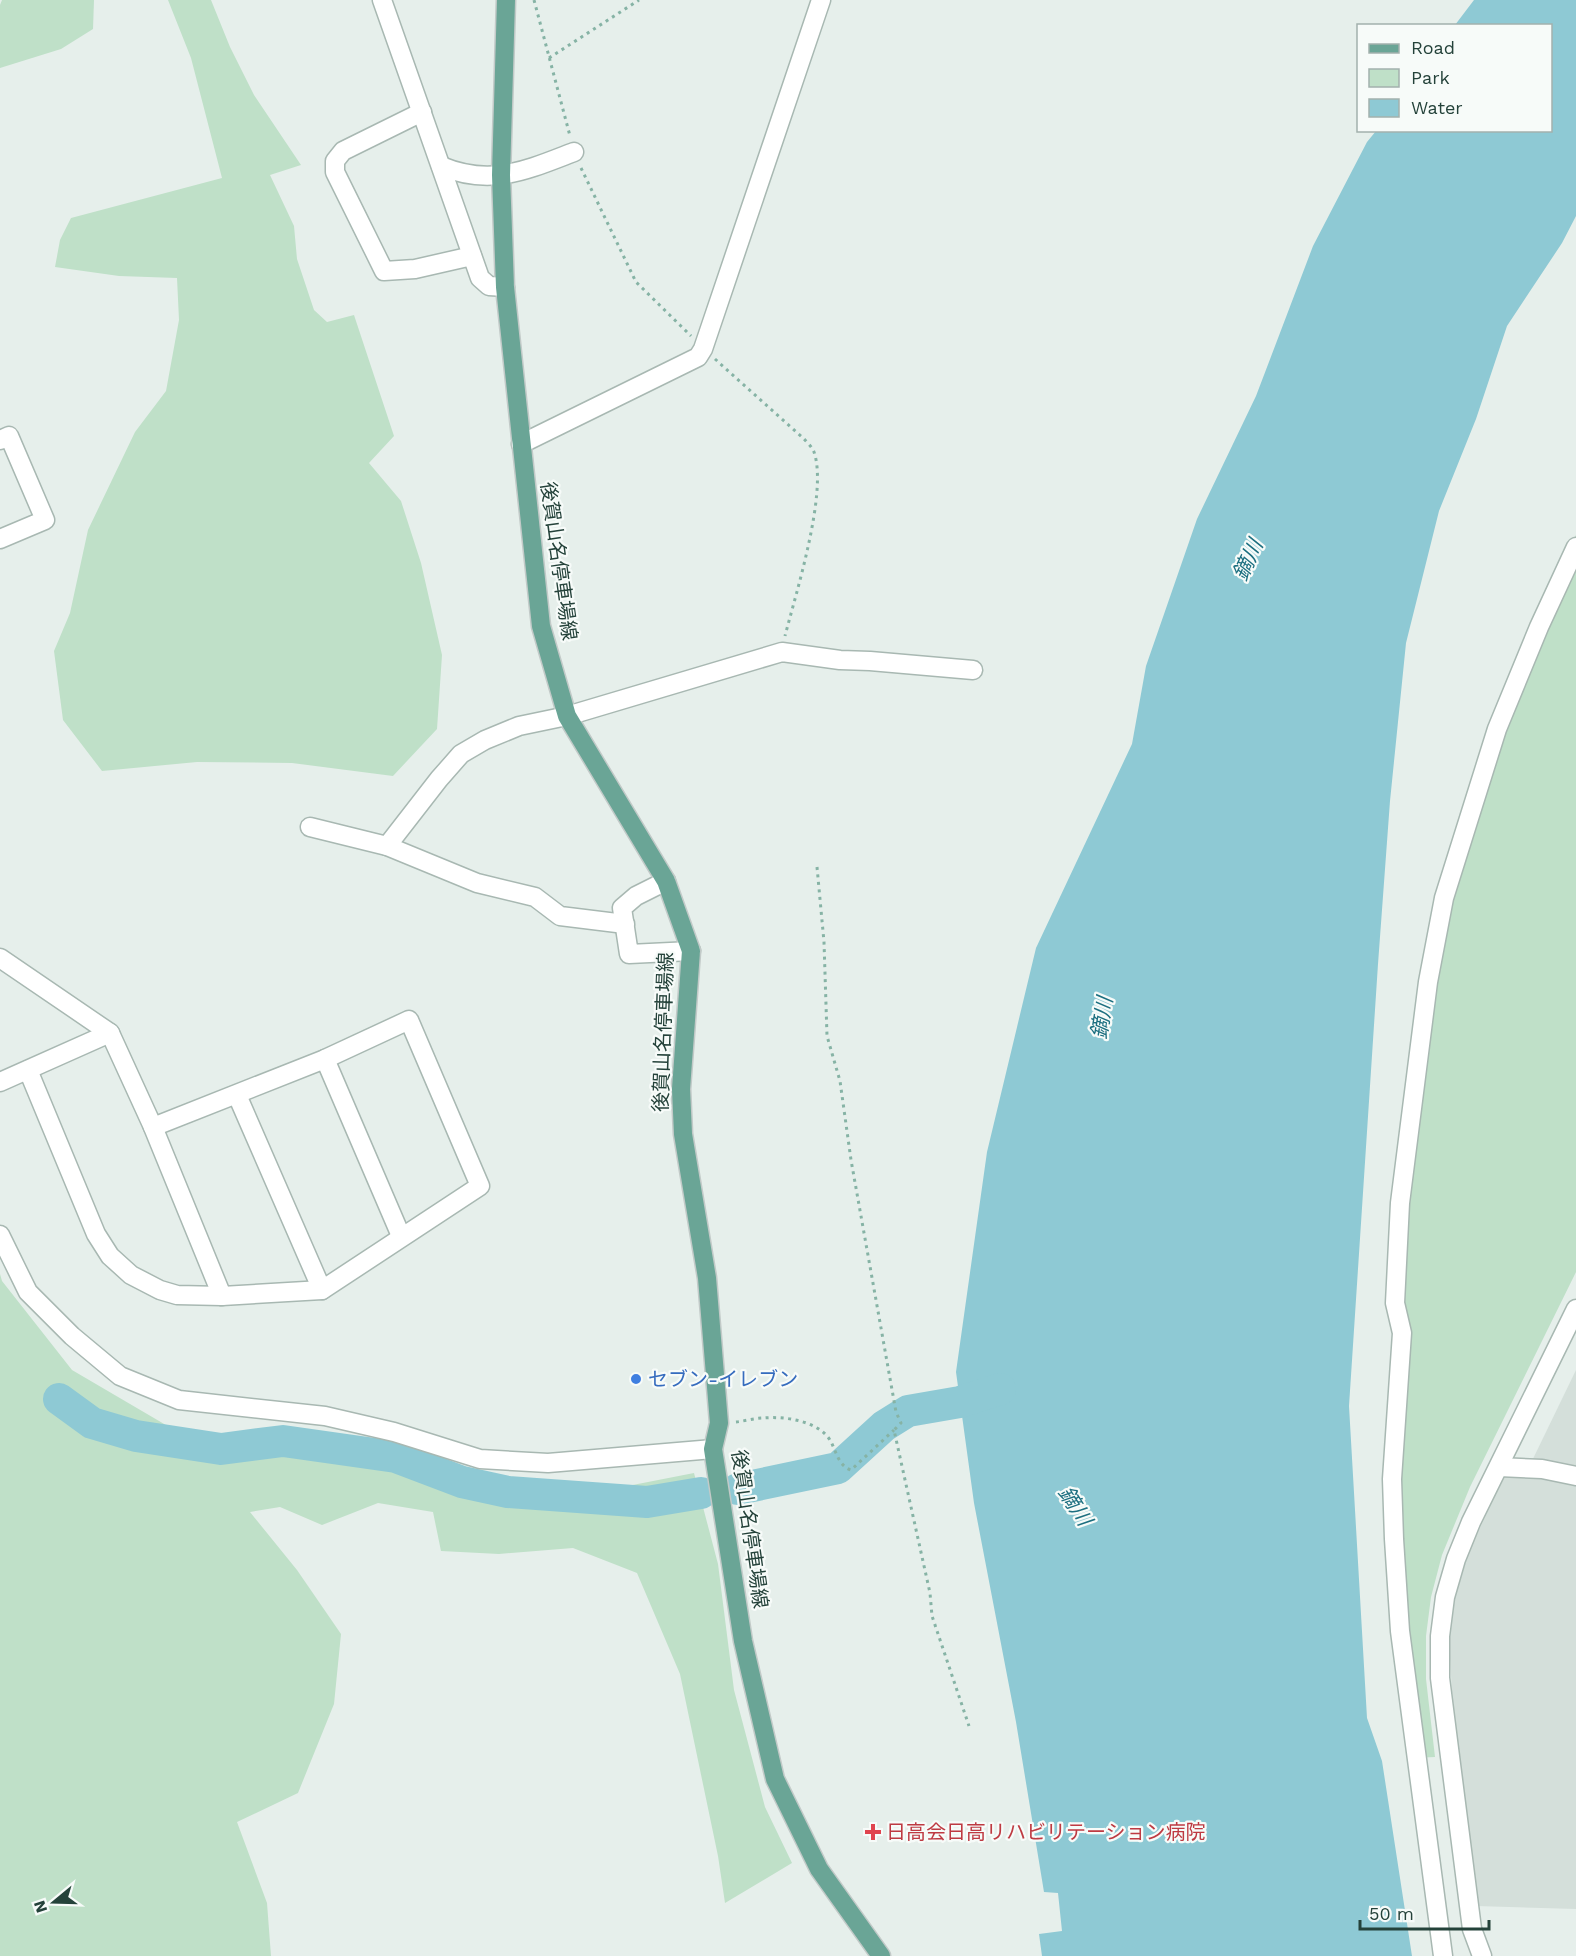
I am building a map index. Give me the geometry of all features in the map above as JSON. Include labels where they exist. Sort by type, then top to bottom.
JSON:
[{"type":"main road","name":"後賀山名停車場線","points":[[506,0],[501,175],[505,287],[541,626],[567,716],[666,881],[691,951],[681,1089],[683,1134],[707,1278],[719,1423],[714,1449],[743,1641],[775,1779],[819,1869],[881,1956]]},
{"type":"street","points":[[382,0],[480,278],[489,286],[505,287]]},
{"type":"street","points":[[522,444],[698,357],[703,349],[821,0]]},
{"type":"street","points":[[422,112],[343,151],[335,161],[335,172],[384,271],[415,268],[472,256]]},
{"type":"street","points":[[441,166],[458,173],[501,175],[521,172],[574,152]]},
{"type":"street","points":[[0,440],[9,436],[45,520],[0,539]]},
{"type":"street","points":[[1443,1956],[1400,1631],[1392,1479],[1402,1333],[1395,1303],[1400,1203],[1428,982],[1448,886],[1497,729],[1539,627],[1576,547]]},
{"type":"street","points":[[387,846],[461,754],[485,740],[519,726],[567,716],[782,652],[840,660],[973,670]]},
{"type":"street","points":[[310,827],[387,846],[477,883],[535,897],[560,916],[625,924]]},
{"type":"street","points":[[666,881],[636,896],[622,908],[629,954],[691,951]]},
{"type":"street","points":[[0,958],[110,1033],[153,1127],[222,1296]]},
{"type":"street","points":[[28,1070],[96,1234],[110,1256],[131,1275],[160,1290],[177,1295],[222,1296],[322,1290],[480,1186],[410,1020],[325,1059],[153,1127]]},
{"type":"street","points":[[0,1082],[110,1033]]},
{"type":"street","points":[[325,1059],[401,1236]]},
{"type":"street","points":[[237,1095],[322,1290]]},
{"type":"street","points":[[0,1235],[28,1292],[72,1336],[120,1376],[179,1400],[325,1416],[394,1432],[480,1459],[548,1463],[714,1449]]},
{"type":"street","points":[[1482,1956],[1472,1929],[1440,1678],[1440,1636],[1445,1597],[1456,1559],[1471,1522],[1576,1309]]},
{"type":"street","points":[[1499,1467],[1542,1469],[1576,1476]]},
{"type":"street","points":[[1419,1770],[1451,1765]]},
{"type":"path","points":[[534,0],[574,152],[636,282],[703,349],[803,438],[813,450],[817,467],[813,519],[782,652]]},
{"type":"path","points":[[549,58],[639,0]]},
{"type":"path","points":[[719,1423],[764,1418],[806,1423],[829,1438],[846,1469],[851,1470],[901,1423],[896,1412],[851,1160],[840,1081],[827,1036],[824,942],[817,867]]},
{"type":"path","points":[[894,1430],[930,1593],[932,1616],[969,1726]]},
{"type":"shaded area","points":[[1576,1370],[1576,1471],[1530,1465]]},
{"type":"shaded area","points":[[1506,1473],[1576,1480],[1576,1909],[1476,1906],[1452,1692],[1449,1642],[1455,1597],[1469,1551]]},
{"type":"green space","points":[[2,0],[94,0],[93,29],[61,49],[0,68],[0,5]]},
{"type":"green space","points":[[168,0],[211,0],[230,47],[254,95],[301,165],[270,175],[294,226],[297,259],[314,310],[327,322],[354,315],[394,436],[369,463],[401,501],[421,563],[442,655],[437,729],[393,776],[292,763],[197,762],[102,771],[63,720],[54,651],[70,613],[88,530],[135,432],[166,391],[179,320],[177,278],[119,276],[55,267],[60,240],[71,218],[222,178],[191,58]]},
{"type":"green space","points":[[1576,535],[1576,1272],[1470,1487],[1442,1555],[1431,1597],[1426,1636],[1426,1679],[1435,1757],[1413,1758],[1397,1632],[1394,1334],[1420,981],[1534,624]]},
{"type":"green space","points":[[0,1274],[2,1281],[72,1370],[171,1428],[256,1438],[343,1464],[602,1491],[694,1473],[718,1564],[734,1690],[765,1807],[792,1863],[725,1903],[718,1856],[680,1674],[637,1573],[573,1548],[499,1554],[441,1551],[433,1512],[378,1503],[322,1525],[280,1507],[250,1512],[297,1570],[341,1634],[334,1704],[298,1793],[237,1822],[267,1903],[271,1956],[0,1956]]},
{"type":"water","name":"鏑川","points":[[1474,0],[1576,0],[1576,216],[1562,243],[1507,326],[1476,419],[1439,511],[1406,643],[1390,801],[1349,1406],[1367,1718],[1382,1761],[1412,1956],[1042,1956],[1039,1934],[1062,1931],[1058,1893],[1044,1892],[1016,1722],[974,1503],[956,1372],[987,1152],[1036,948],[1132,744],[1146,666],[1197,519],[1256,396],[1313,246],[1367,142],[1375,132],[1552,132],[1552,24],[1456,24]]},
{"type":"waterway","points":[[738,1489],[838,1468],[884,1426],[908,1411],[960,1402],[1000,1389]]},
{"type":"waterway","points":[[59,1399],[92,1423],[136,1436],[221,1449],[283,1441],[396,1457],[462,1482],[508,1492],[647,1502],[701,1493]]},
{"type":"place","name":"セブン-イレブン","points":[[636,1379]]},
{"type":"place","name":"日高会日高リハビリテーション病院","points":[[873,1832]]}]
